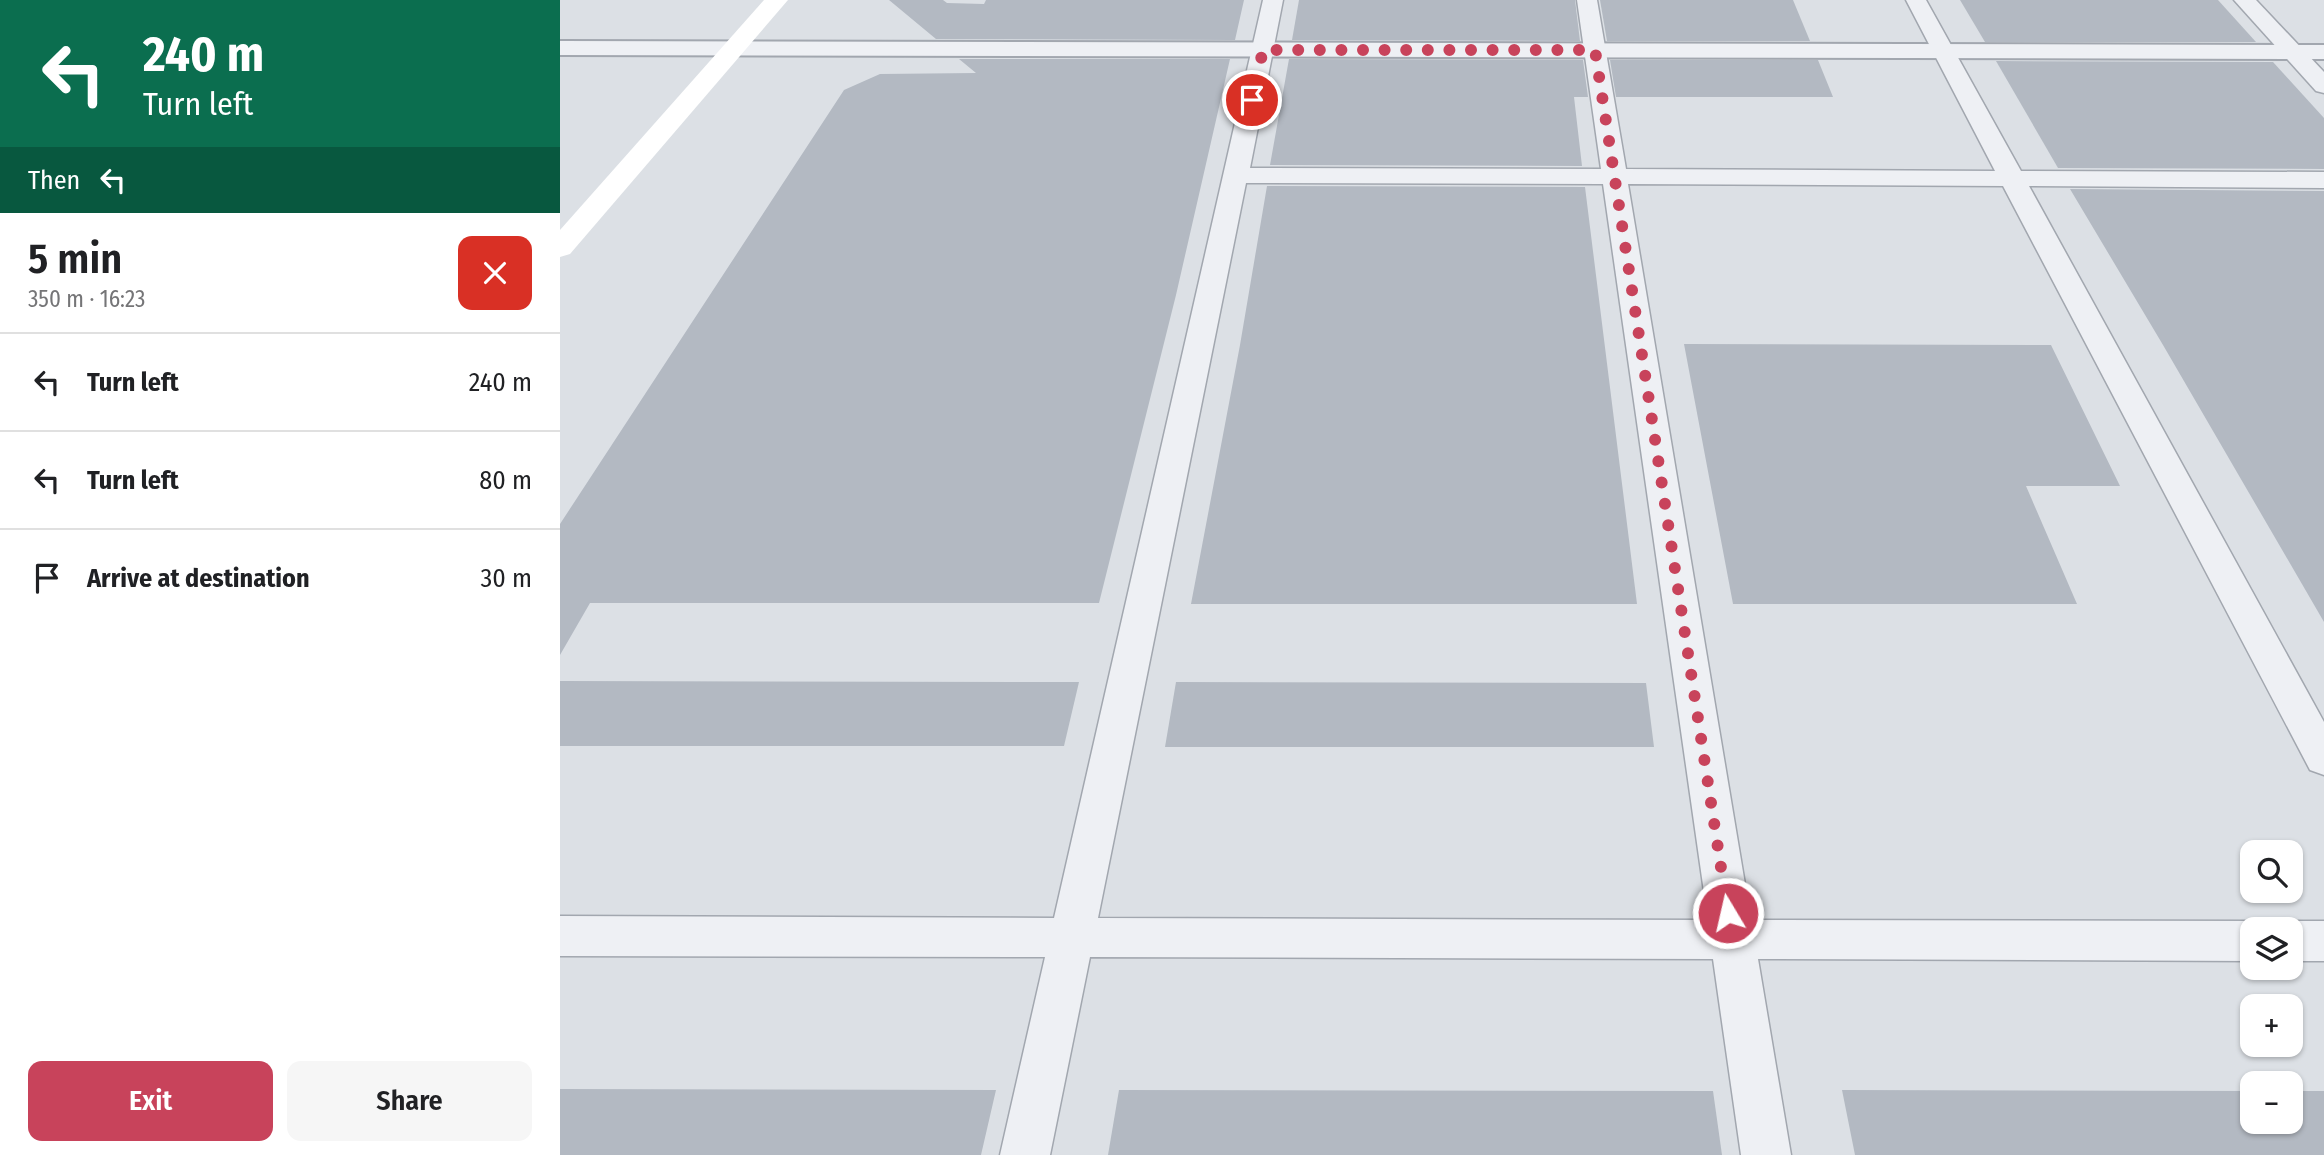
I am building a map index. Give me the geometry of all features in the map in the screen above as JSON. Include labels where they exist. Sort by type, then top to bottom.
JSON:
[{"type":"main road","points":[[560,248],[776,0]]},
{"type":"street","points":[[1026,1155],[1273,0]]},
{"type":"street","points":[[1587,0],[1766,1155]]},
{"type":"street","points":[[1916,0],[2324,759]]},
{"type":"street","points":[[2244,0],[2324,86]]},
{"type":"street","points":[[560,48],[2324,52]]},
{"type":"street","points":[[1236,175],[2324,180]]},
{"type":"street","points":[[560,936],[2240,941]]},
{"type":"street","points":[[2303,941],[2324,941]]},
{"type":"building","points":[[889,0],[943,0],[947,3],[984,4],[986,0],[1244,0],[1235,40],[936,39]]},
{"type":"building","points":[[1299,0],[1575,0],[1580,41],[1292,40]]},
{"type":"building","points":[[1600,0],[1793,0],[1810,41],[1607,41]]},
{"type":"building","points":[[1960,0],[2218,0],[2256,42],[1985,42]]},
{"type":"building","points":[[959,59],[1230,59],[1176,295],[1099,603],[590,603],[560,655],[560,524],[844,90],[880,74],[976,73]]},
{"type":"building","points":[[1289,59],[1583,60],[1588,97],[1574,97],[1582,166],[1270,165]]},
{"type":"building","points":[[1610,60],[1818,60],[1833,97],[1616,97]]},
{"type":"building","points":[[1996,61],[2273,62],[2324,118],[2324,169],[2058,168]]},
{"type":"building","points":[[1267,186],[1585,187],[1637,604],[1191,604]]},
{"type":"building","points":[[2070,189],[2324,191],[2324,622],[2163,345]]},
{"type":"building","points":[[1684,344],[2051,345],[2120,486],[2026,486],[2077,604],[1733,604]]},
{"type":"building","points":[[560,681],[1079,682],[1064,746],[560,746]]},
{"type":"building","points":[[1176,682],[1646,683],[1654,747],[1165,747]]},
{"type":"building","points":[[560,1089],[996,1090],[981,1155],[560,1155]]},
{"type":"building","points":[[1119,1090],[1713,1091],[1722,1155],[1108,1155]]},
{"type":"building","points":[[1842,1090],[2240,1091],[2240,1134],[2303,1134],[2303,1091],[2324,1091],[2324,1155],[1855,1155]]},
{"type":"route","points":[[1252,100],[1263,50],[1595,50],[1728,913]]}]
